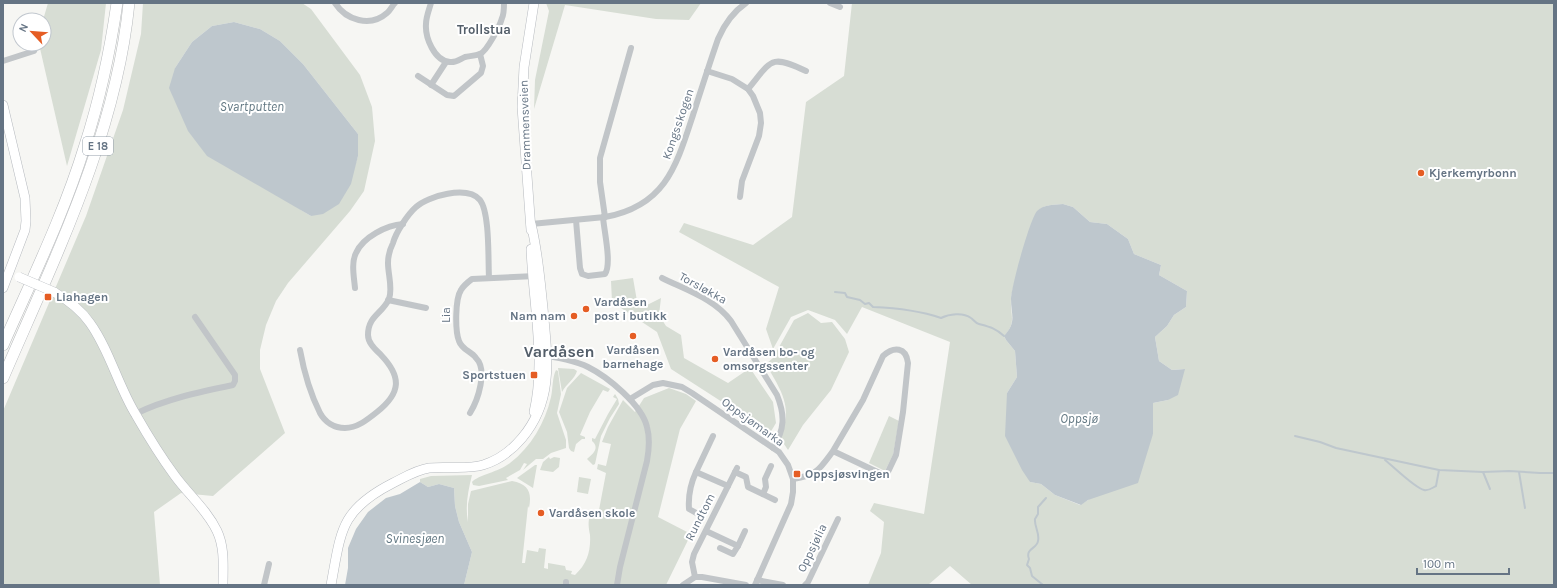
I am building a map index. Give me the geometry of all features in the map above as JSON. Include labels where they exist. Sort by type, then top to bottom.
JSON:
[{"type":"highway","name":"E 18","points":[[3,345],[63,205],[85,146],[100,95],[110,50],[117,3]]},
{"type":"highway","name":"E 18","points":[[3,378],[75,210],[97,151],[123,52],[130,3]]},
{"type":"main road","name":"Drammensveien","points":[[331,585],[342,532],[354,510],[368,497],[423,469],[474,467],[484,465],[508,452],[525,435],[536,404],[542,356],[522,107],[524,66],[534,3]]},
{"type":"main road","points":[[3,105],[6,132],[24,198],[26,217],[25,230],[10,273],[3,288]]},
{"type":"main road","points":[[10,273],[54,292],[73,305],[90,322],[135,414],[176,477],[209,516],[217,531],[223,557],[223,585]]},
{"type":"street","points":[[335,3],[341,12],[348,17],[359,21],[369,21],[387,13],[394,3]]},
{"type":"street","points":[[431,3],[426,18],[427,36],[433,50],[446,62],[452,63],[466,57],[480,54],[485,49],[503,18],[504,3]]},
{"type":"street","name":"Kongsskogen","points":[[531,224],[621,214],[640,205],[657,191],[672,171],[681,150],[707,71],[724,26],[732,15],[746,3]]},
{"type":"street","points":[[830,3],[840,7]]},
{"type":"street","points":[[576,220],[580,268],[582,274],[588,276],[604,274],[608,270],[600,182],[600,158],[631,48]]},
{"type":"street","points":[[3,61],[31,52]]},
{"type":"street","points":[[418,76],[447,95],[454,96],[480,73],[483,66],[480,54]]},
{"type":"street","points":[[748,89],[766,68],[775,61],[783,61],[806,70]]},
{"type":"street","points":[[431,85],[446,62]]},
{"type":"street","points":[[707,71],[732,79],[748,89],[757,104],[761,123],[759,136],[742,181],[740,197]]},
{"type":"street","points":[[300,350],[306,377],[322,416],[328,423],[340,428],[353,427],[360,424],[381,409],[396,387],[397,380],[392,368],[371,344],[368,338],[369,326],[373,317],[388,300],[390,294],[388,264],[393,241],[403,224],[416,207],[430,198],[461,192],[472,194],[479,200],[485,211],[489,278]]},
{"type":"street","points":[[355,288],[353,264],[361,245],[374,235],[387,228],[396,224],[403,224]]},
{"type":"street","name":"Lia","points":[[470,412],[474,406],[480,389],[481,369],[479,361],[475,356],[464,349],[459,342],[457,303],[460,291],[472,279],[536,276]]},
{"type":"street","name":"Torsløkka","points":[[662,278],[715,305],[725,313],[731,321],[777,395],[782,406],[784,416],[782,427],[773,448]]},
{"type":"street","points":[[388,300],[426,308]]},
{"type":"street","points":[[135,414],[155,404],[233,385],[235,375],[195,317]]},
{"type":"street","points":[[793,479],[801,478],[820,470],[863,400],[883,356],[889,351],[896,349],[903,352],[907,356],[908,363],[903,412],[896,454],[886,476],[833,451]]},
{"type":"street","points":[[542,356],[588,366],[630,399],[641,412],[647,427],[649,445],[643,479],[620,567],[617,585]]},
{"type":"street","name":"Oppsjømarka","points":[[630,399],[653,385],[663,383],[675,384],[692,393],[779,452],[788,465],[793,479],[794,492],[791,504],[756,582]]},
{"type":"street","points":[[698,514],[688,509],[690,485],[713,436]]},
{"type":"street","points":[[771,466],[765,478],[766,488],[763,494],[775,500]]},
{"type":"street","name":"Rundtom","points":[[701,585],[692,562],[694,554],[736,470],[746,477],[748,480],[748,487],[763,494]]},
{"type":"street","points":[[696,472],[728,486]]},
{"type":"street","points":[[705,517],[711,520]]},
{"type":"street","name":"Oppsjølia","points":[[805,585],[808,582],[838,519]]},
{"type":"street","points":[[706,531],[738,546]]},
{"type":"street","points":[[724,539],[718,551],[734,554],[745,531]]},
{"type":"street","points":[[264,585],[269,564]]},
{"type":"street","points":[[683,585],[699,577],[746,585]]},
{"type":"street","points":[[756,582],[783,585]]},
{"type":"shaded area","points":[[48,3],[106,3],[101,50],[67,166],[41,52],[52,52],[52,12],[45,12]]},
{"type":"shaded area","points":[[143,3],[302,3],[311,9],[360,75],[372,107],[375,141],[364,191],[350,211],[288,283],[276,301],[266,325],[260,350],[260,369],[285,433],[213,496],[181,493],[154,512],[160,585],[3,585],[3,411],[86,216],[123,110],[141,34]],"holes":[[[234,22],[260,29],[280,41],[303,64],[358,134],[358,156],[354,169],[311,216],[301,210],[175,68],[192,42],[212,26]]]},
{"type":"shaded area","points":[[546,3],[701,3],[689,20],[656,19],[565,5],[534,109],[535,80],[549,11]]},
{"type":"shaded area","points":[[852,3],[1554,3],[1554,585],[972,585],[950,566],[928,585],[868,585],[881,553],[884,522],[870,511],[874,503],[924,514],[950,342],[862,307],[847,334],[835,320],[808,310],[791,317],[773,349],[766,329],[779,287],[679,232],[684,223],[753,245],[792,217],[806,102],[844,76]],"holes":[[[1063,204],[1073,207],[1090,222],[1107,224],[1128,239],[1134,254],[1161,265],[1159,275],[1187,291],[1186,307],[1174,315],[1167,326],[1155,337],[1159,361],[1172,370],[1184,369],[1168,400],[1153,403],[1153,434],[1088,500],[1080,505],[1055,495],[1041,484],[1030,482],[1007,393],[1017,377],[1015,351],[1004,336],[1012,323],[1012,293],[1035,216],[1040,209],[1046,206]]]},
{"type":"shaded area","points":[[633,278],[637,301],[647,305],[661,298],[659,315],[666,326],[681,335],[684,358],[728,383],[750,368],[773,402],[776,423],[770,433],[671,369],[657,332],[612,302],[611,281]]},
{"type":"shaded area","points":[[808,313],[821,323],[832,322],[845,339],[849,352],[831,390],[803,425],[788,450],[780,438],[786,417],[784,400],[781,391],[766,364],[773,358],[794,320]]},
{"type":"shaded area","points":[[558,368],[574,369],[577,371],[562,392]]},
{"type":"shaded area","points":[[556,370],[558,371],[561,394],[557,413],[566,440],[566,448],[551,453],[543,459],[536,459],[523,470],[527,464],[524,463],[520,470],[506,478],[508,480],[479,486],[473,485],[472,482],[475,480],[510,463],[518,457],[531,442],[545,416],[552,394]]},
{"type":"shaded area","points":[[581,373],[610,389],[608,392],[603,390],[590,412],[580,435],[585,437],[585,439],[582,439],[576,444],[574,452],[569,448],[567,432],[559,412],[567,388]]},
{"type":"shaded area","points":[[669,388],[686,394],[696,401],[680,429],[658,517],[691,534],[666,585],[464,585],[472,552],[459,522],[455,506],[454,488],[439,484],[428,487],[420,482],[420,479],[431,476],[472,475],[467,498],[468,522],[468,504],[471,491],[512,481],[522,484],[528,490],[530,498],[522,563],[525,563],[527,550],[538,552],[539,548],[546,549],[544,568],[548,569],[548,563],[565,566],[566,570],[572,571],[571,574],[575,575],[583,566],[589,552],[589,519],[593,518],[591,514],[596,514],[599,510],[606,473],[597,469],[598,464],[606,466],[611,444],[602,442],[608,427],[623,400],[635,412],[644,398]]},
{"type":"shaded area","points":[[615,394],[618,399],[619,404],[601,436],[595,464],[593,465],[587,459],[596,448],[592,438],[595,439],[617,399],[613,397]]},
{"type":"shaded area","points":[[889,416],[899,421],[893,455],[885,471],[869,463]]},
{"type":"shaded area","points":[[549,457],[550,459],[554,457],[560,458],[559,467],[553,472],[540,470],[543,462]]},
{"type":"shaded area","points":[[537,465],[533,488],[517,478]]},
{"type":"shaded area","points":[[579,477],[591,479],[588,494],[577,492]]},
{"type":"water","name":"Svartputten","points":[[234,22],[260,29],[280,41],[303,64],[358,134],[358,156],[351,184],[339,204],[323,214],[311,216],[207,156],[188,131],[169,88],[175,68],[192,42],[212,26]]},
{"type":"water","name":"Oppsjø","points":[[1063,204],[1073,207],[1090,222],[1107,224],[1128,239],[1134,254],[1161,265],[1159,275],[1187,291],[1186,307],[1174,315],[1167,326],[1155,337],[1159,361],[1172,370],[1185,369],[1178,395],[1168,400],[1153,403],[1153,434],[1138,483],[1088,500],[1081,505],[1055,495],[1041,484],[1030,482],[1022,470],[1005,436],[1007,393],[1017,377],[1015,351],[1004,336],[1011,327],[1012,322],[1011,299],[1017,268],[1030,226],[1037,211],[1046,206]]},
{"type":"water","name":"Svinesjøen","points":[[420,482],[428,487],[439,484],[454,488],[455,506],[459,522],[472,552],[464,585],[345,585],[348,568],[348,548],[356,529],[368,512],[386,498],[400,494]]},
{"type":"waterway","points":[[835,292],[845,293],[847,297],[860,300],[865,304],[869,303],[873,307],[907,310],[941,318],[948,315],[960,314],[968,316],[978,324],[995,329],[1004,336]]},
{"type":"waterway","points":[[1295,436],[1320,442],[1336,448],[1439,470],[1554,473]]},
{"type":"waterway","points":[[1385,460],[1410,481],[1424,490],[1429,490],[1436,486],[1439,470]]},
{"type":"waterway","points":[[1483,472],[1490,489]]},
{"type":"waterway","points":[[1519,472],[1525,508]]},
{"type":"waterway","points":[[1043,585],[1032,576],[1030,568],[1027,565],[1029,559],[1028,555],[1036,546],[1038,541],[1035,522],[1038,514],[1038,507],[1046,498]]},
{"type":"tunnel","points":[[698,514],[705,517]]},
{"type":"place","name":"Kjerkemyrbonn","points":[[1421,173]]},
{"type":"place","name":"Liahagen","points":[[48,297]]},
{"type":"place","name":"Vardåsen post i butikk","points":[[586,309]]},
{"type":"place","name":"Nam nam","points":[[574,316]]},
{"type":"place","name":"Vardåsen barnehage","points":[[633,336]]},
{"type":"place","name":"Vardåsen bo- og omsorgssenter","points":[[715,359]]},
{"type":"place","name":"Sportstuen","points":[[534,375]]},
{"type":"place","name":"Oppsjøsvingen","points":[[797,474]]},
{"type":"place","name":"Vardåsen skole","points":[[541,513]]},
{"type":"district","name":"Trollstua","points":[[484,29]]},
{"type":"district","name":"Vardåsen","points":[[559,351]]}]
